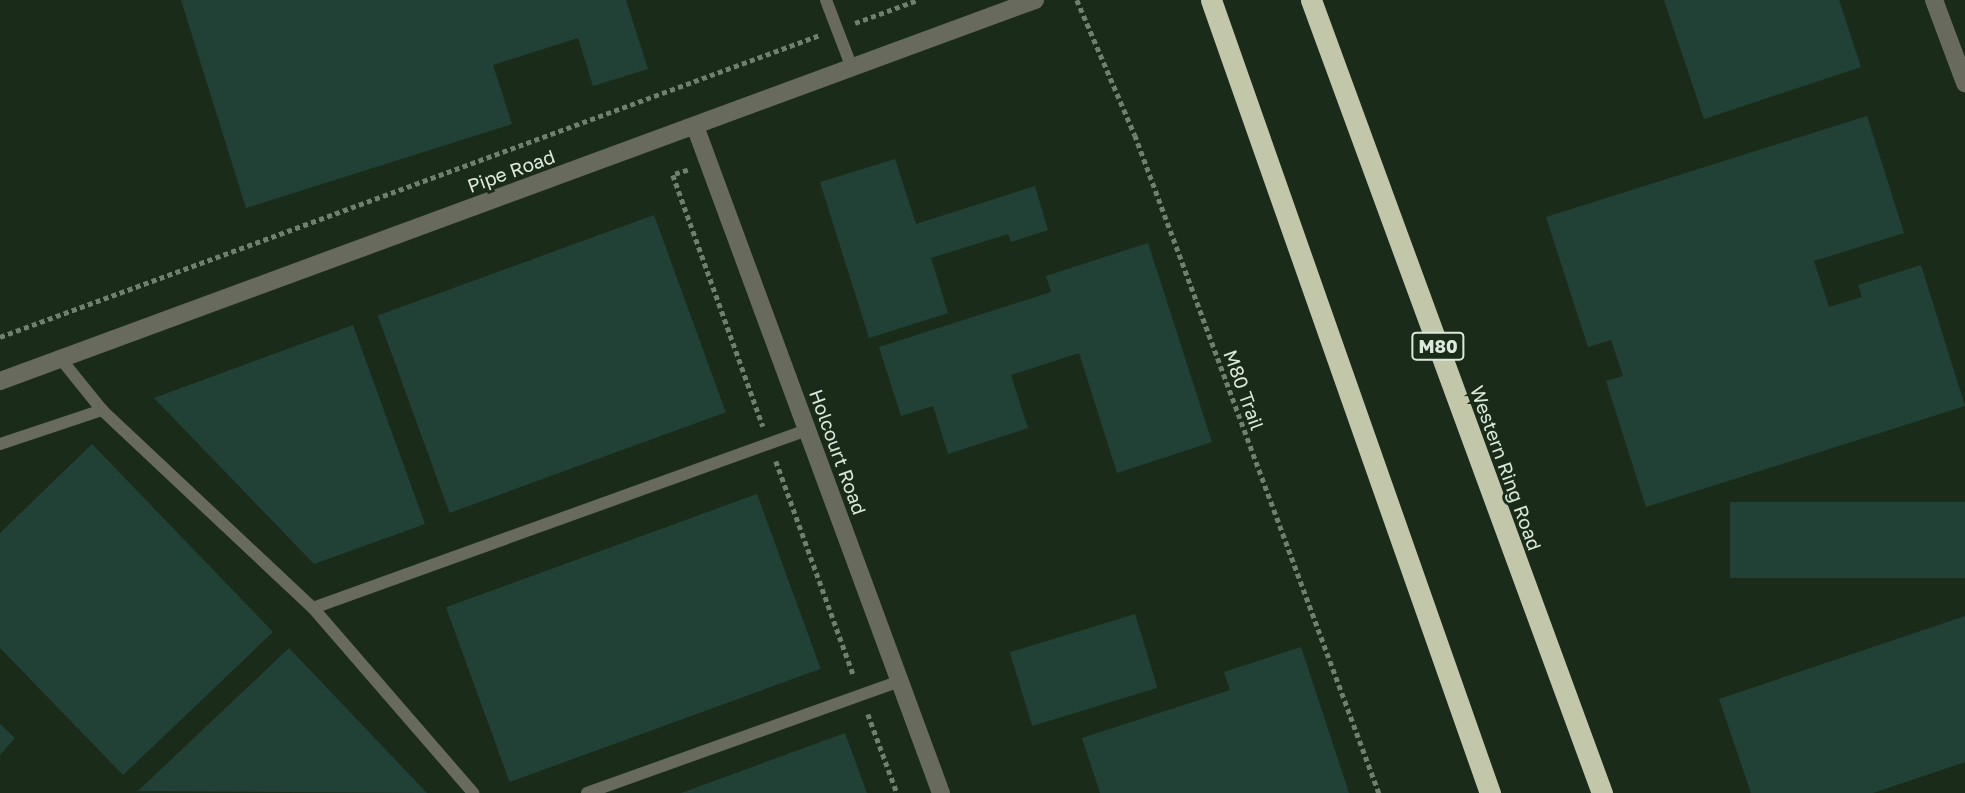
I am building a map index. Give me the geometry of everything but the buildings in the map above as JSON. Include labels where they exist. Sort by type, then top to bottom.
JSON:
[{"type":"highway","points":[[1212,0],[1490,793]]},
{"type":"highway","name":"Western Ring Road","points":[[1311,0],[1602,793]]},
{"type":"highway","points":[[1565,692],[1615,793]]},
{"type":"street","name":"Pipe Road","points":[[0,381],[1035,0]]},
{"type":"street","points":[[1934,0],[1965,83]]},
{"type":"street","name":"Holcourt Road","points":[[695,126],[941,793]]},
{"type":"lane","points":[[826,0],[852,68]]},
{"type":"lane","points":[[60,358],[102,410],[313,608],[473,793]]},
{"type":"lane","points":[[0,444],[102,410]]},
{"type":"lane","points":[[313,608],[807,430]]},
{"type":"lane","points":[[587,793],[900,681]]},
{"type":"path","points":[[0,337],[918,0]]},
{"type":"path","name":"M80 Trail","points":[[1077,0],[1135,135],[1379,793]]},
{"type":"path","points":[[709,163],[674,175],[897,793]]}]
